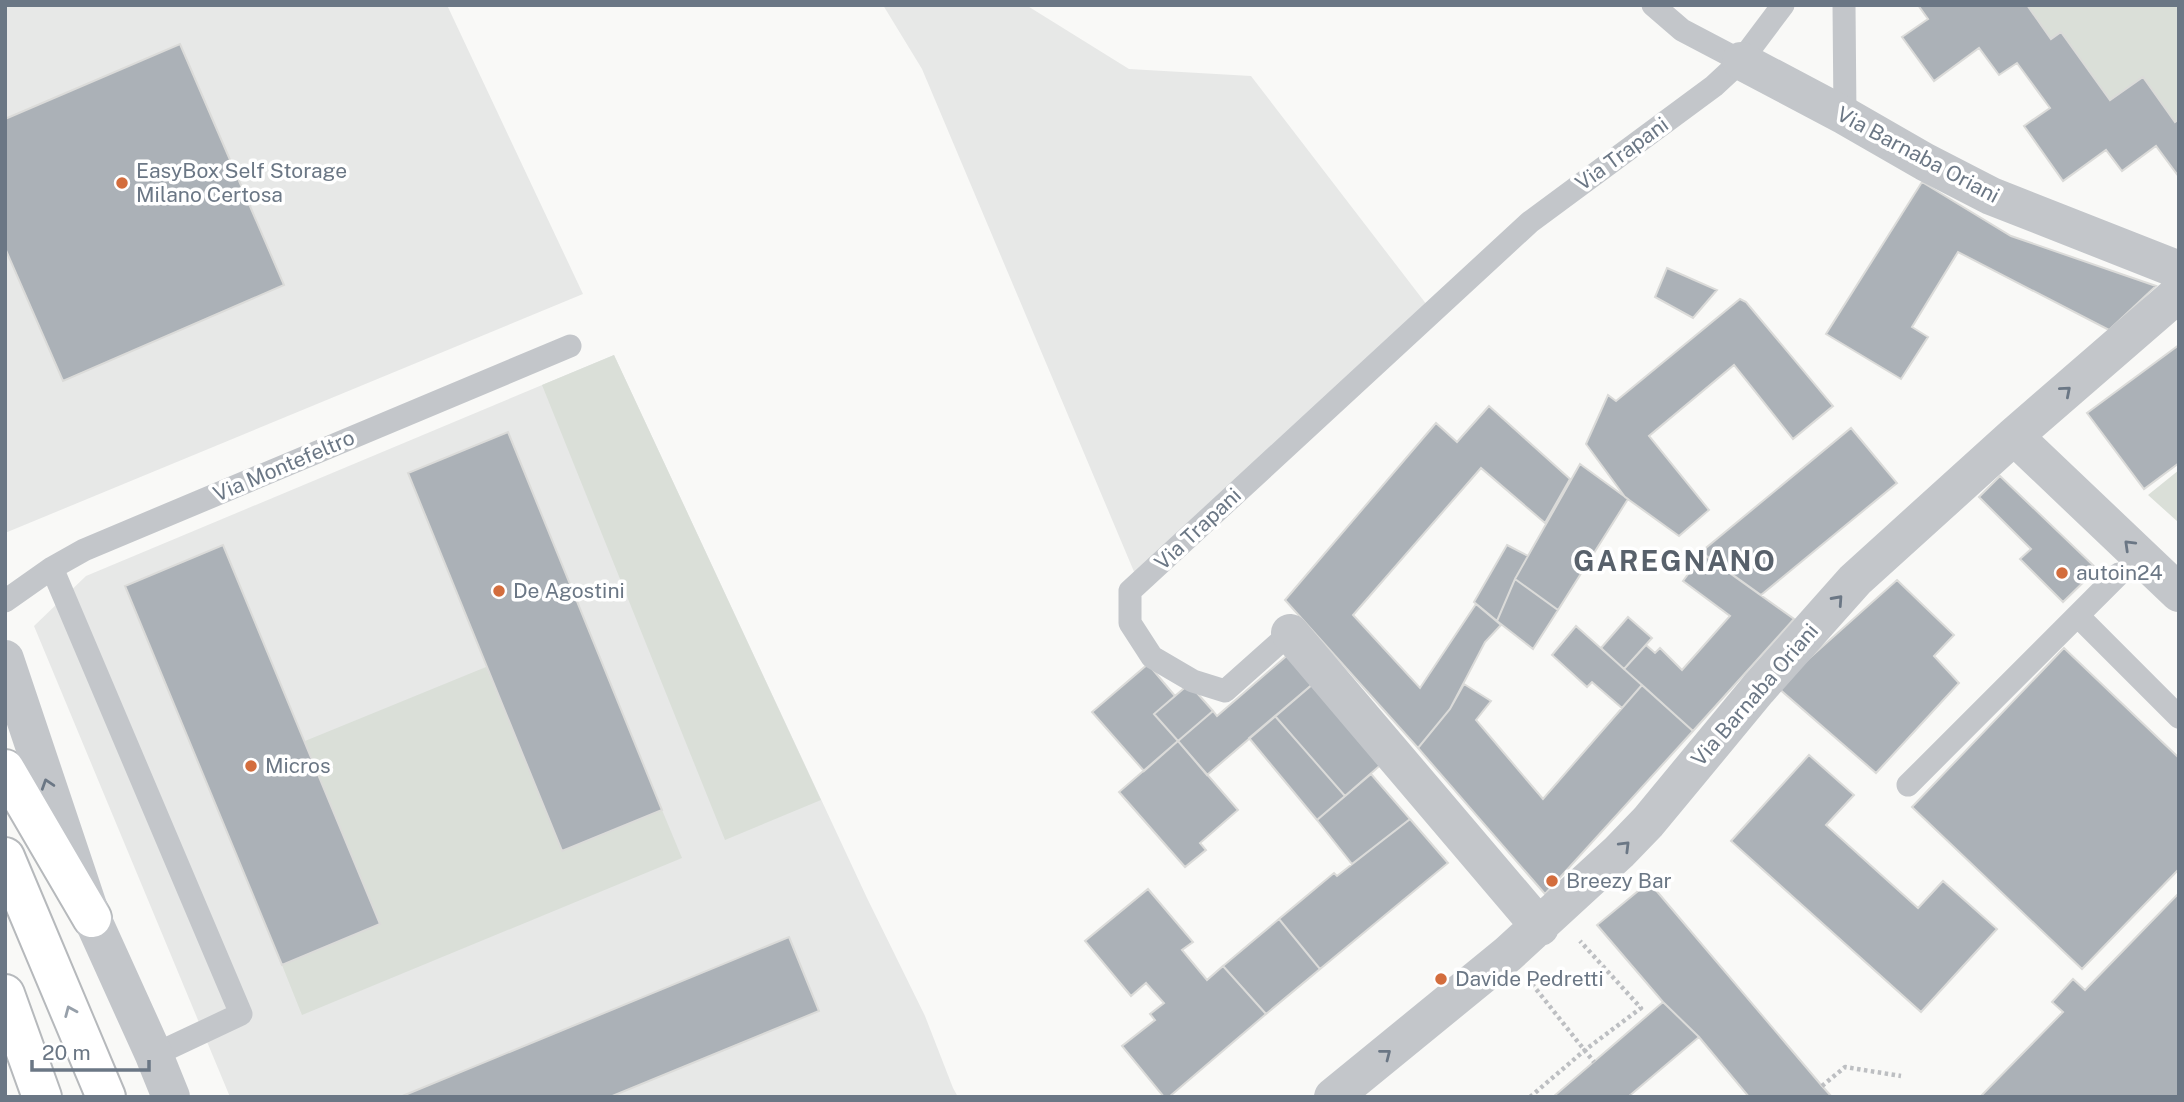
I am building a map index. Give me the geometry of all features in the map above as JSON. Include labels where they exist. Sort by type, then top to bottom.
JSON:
[{"type":"highway","points":[[5,769],[92,918]]},
{"type":"highway","points":[[5,857],[106,1097]]},
{"type":"highway","points":[[5,994],[42,1097]]},
{"type":"street","name":"Via Barnaba Oriani","points":[[1741,61],[1992,196],[2179,270]]},
{"type":"street","name":"Via Barnaba Oriani","points":[[1333,1097],[1466,991],[1556,929],[1758,689],[1855,580],[2014,436],[2179,293]]},
{"type":"street","points":[[2014,436],[2179,593]]},
{"type":"street","name":"Via Trapani","points":[[1290,634],[1556,929]]},
{"type":"street","points":[[5,659],[92,918],[171,1097]]},
{"type":"lane","points":[[1653,5],[1682,30],[1741,61],[1783,5]]},
{"type":"lane","points":[[1844,5],[1845,116]]},
{"type":"lane","name":"Via Trapani","points":[[1290,634],[1225,691],[1194,681],[1153,657],[1130,623],[1130,591],[1530,222],[1714,86],[1741,61]]},
{"type":"lane","name":"Via Montefeltro","points":[[5,601],[52,568],[84,550],[570,346]]},
{"type":"lane","points":[[52,568],[241,1014],[154,1055]]},
{"type":"lane","points":[[1908,785],[2119,574]]},
{"type":"lane","points":[[2078,617],[2179,717]]},
{"type":"path","points":[[1530,1097],[1585,1050],[1641,1008],[1556,929]]},
{"type":"path","points":[[1529,980],[1594,1062]]},
{"type":"path","points":[[1822,1086],[1845,1067],[1901,1076]]},
{"type":"shaded area","points":[[5,5],[447,5],[583,294],[5,533]]},
{"type":"shaded area","points":[[883,5],[1026,5],[1129,69],[1251,76],[1427,305],[1135,574],[922,69]]},
{"type":"shaded area","points":[[2027,5],[2179,5],[2179,119],[2175,122],[2143,78],[2110,100],[2051,39]]},
{"type":"shaded area","points":[[614,355],[867,898],[925,1016],[958,1097],[230,1097],[34,626],[86,576]]},
{"type":"shaded area","points":[[614,355],[821,800],[725,840],[542,385]]},
{"type":"shaded area","points":[[2179,470],[2179,521],[2178,522],[2148,495]]},
{"type":"shaded area","points":[[486,667],[562,851],[662,810],[682,858],[302,1015],[282,965],[380,924],[305,741]]},
{"type":"building","points":[[1918,5],[2027,5],[2051,39],[2061,32],[2110,100],[2143,77],[2175,122],[2179,119],[2179,177],[2156,146],[2122,171],[2106,150],[2063,181],[2024,126],[2050,108],[2017,63],[1999,75],[1979,48],[1934,81],[1902,37],[1928,19]]},
{"type":"building","name":"EasyBox Self Storage Milano Certosa","points":[[180,44],[284,285],[63,381],[5,248],[5,119]]},
{"type":"building","points":[[1922,182],[2011,236],[2156,286],[2109,330],[1958,252],[1912,327],[1928,337],[1901,379],[1826,334]]},
{"type":"building","points":[[1667,268],[1717,290],[1693,318],[1655,297]]},
{"type":"building","points":[[1740,299],[1746,302],[1833,406],[1793,439],[1734,365],[1649,436],[1709,510],[1679,536],[1625,497],[1586,444],[1608,395],[1616,401]]},
{"type":"building","points":[[2179,345],[2179,463],[2144,489],[2087,413]]},
{"type":"building","points":[[1489,406],[1570,479],[1545,523],[1481,468],[1353,615],[1420,688],[1476,604],[1501,625],[1485,642],[1450,709],[1418,748],[1285,600],[1436,423],[1457,442]]},
{"type":"building","points":[[1851,428],[1897,483],[1761,595],[1701,552]]},
{"type":"building","points":[[508,432],[662,810],[562,851],[408,473]]},
{"type":"building","points":[[1580,464],[1628,499],[1558,610],[1515,579]]},
{"type":"building","points":[[2000,476],[2097,569],[2063,602],[2020,559],[2031,549],[1979,497]]},
{"type":"building","points":[[223,545],[380,924],[282,965],[125,586]]},
{"type":"building","points":[[1507,545],[1528,556],[1497,621],[1474,602]]},
{"type":"building","points":[[1703,554],[1794,619],[1693,731],[1624,669],[1646,645],[1655,653],[1660,648],[1682,670],[1730,616],[1683,581]]},
{"type":"building","points":[[1515,579],[1558,610],[1533,649],[1497,621]]},
{"type":"building","points":[[1897,580],[1954,635],[1934,656],[1959,683],[1876,773],[1777,687]]},
{"type":"building","points":[[1628,617],[1652,638],[1624,669],[1601,648]]},
{"type":"building","points":[[1576,626],[1642,685],[1622,708],[1592,682],[1587,687],[1552,655]]},
{"type":"building","points":[[2064,648],[2179,758],[2179,869],[2082,969],[1912,807]]},
{"type":"building","points":[[1290,653],[1314,683],[1207,775],[1178,741],[1213,711],[1217,716]]},
{"type":"building","points":[[1148,664],[1175,696],[1154,714],[1178,741],[1144,771],[1092,712]]},
{"type":"building","points":[[1314,683],[1384,762],[1345,796],[1275,716]]},
{"type":"building","points":[[1189,684],[1213,711],[1178,741],[1154,714]]},
{"type":"building","points":[[1464,684],[1491,701],[1476,720],[1543,799],[1642,685],[1693,731],[1545,894],[1418,748],[1450,709]]},
{"type":"building","points":[[1275,716],[1345,796],[1317,820],[1249,738]]},
{"type":"building","points":[[1178,741],[1238,810],[1200,843],[1206,850],[1185,867],[1119,792]]},
{"type":"building","points":[[1809,755],[1854,795],[1826,825],[1918,908],[1943,881],[1997,929],[1921,1012],[1731,841]]},
{"type":"building","points":[[1371,774],[1410,819],[1352,864],[1317,820]]},
{"type":"building","points":[[1410,819],[1448,863],[1320,969],[1279,919],[1334,873],[1337,876]]},
{"type":"building","points":[[1649,882],[1832,1097],[1749,1097],[1699,1037],[1663,1002],[1597,925]]},
{"type":"building","points":[[1148,889],[1193,942],[1182,950],[1207,980],[1223,966],[1266,1014],[1169,1097],[1164,1097],[1122,1046],[1155,1020],[1150,1014],[1164,1003],[1146,983],[1131,996],[1085,941]]},
{"type":"building","points":[[2179,893],[2179,1097],[1980,1097],[2063,1012],[2052,1002],[2073,979],[2085,990]]},
{"type":"building","points":[[1279,919],[1320,969],[1266,1014],[1223,966]]},
{"type":"building","points":[[789,937],[819,1011],[610,1097],[400,1097]]},
{"type":"building","points":[[1663,1002],[1699,1037],[1628,1097],[1553,1097]]},
{"type":"place","name":"EasyBox Self Storage Milano Certosa","points":[[122,183]]},
{"type":"place","name":"autoin24","points":[[2062,573]]},
{"type":"place","name":"De Agostini","points":[[499,591]]},
{"type":"place","name":"Micros","points":[[251,766]]},
{"type":"place","name":"Breezy Bar","points":[[1552,881]]},
{"type":"place","name":"Davide Pedretti","points":[[1441,979]]},
{"type":"district","name":"GAREGNANO","points":[[1675,561]]}]
